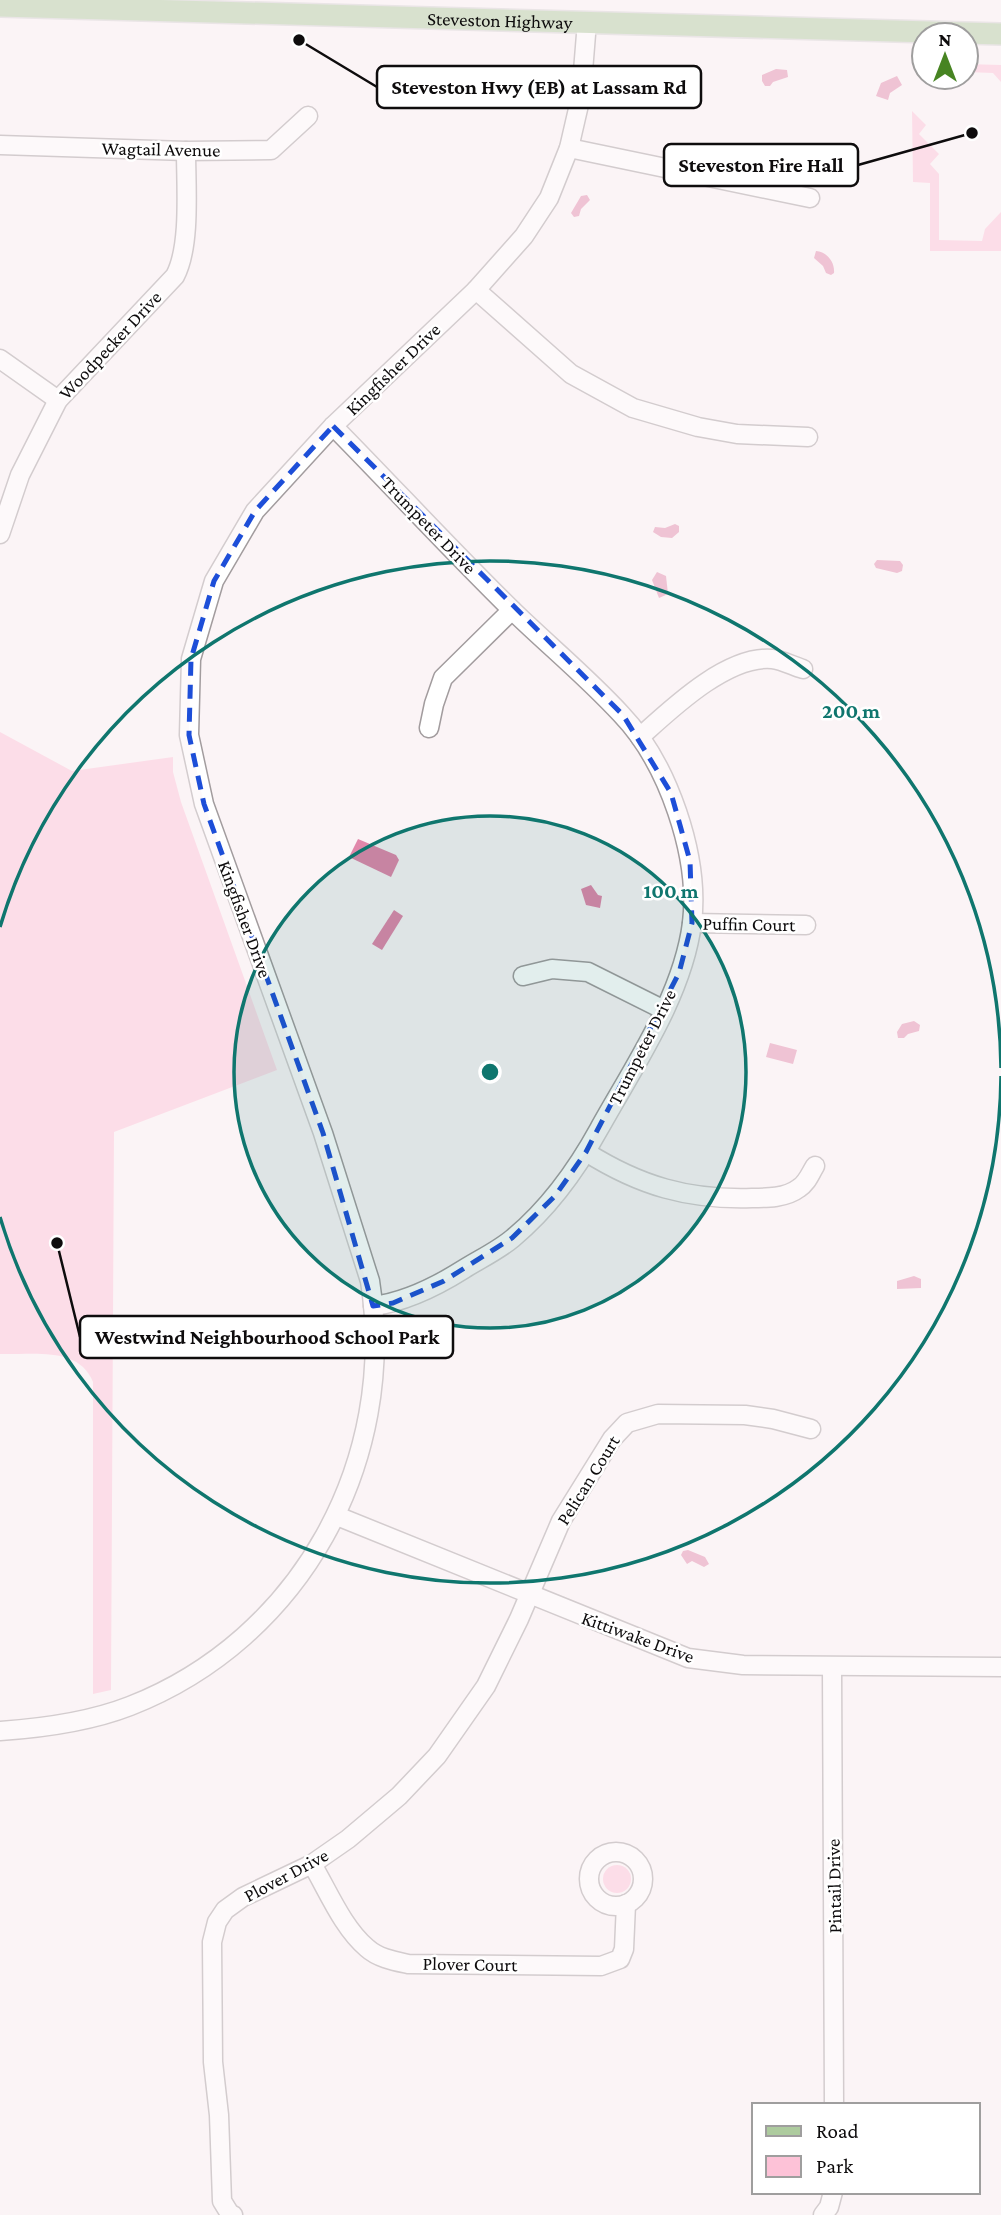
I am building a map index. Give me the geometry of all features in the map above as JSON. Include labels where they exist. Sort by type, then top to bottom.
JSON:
[{"type":"main road","name":"Steveston Highway","points":[[0,6],[141,5],[1001,34]]},
{"type":"street","name":"Kingfisher Drive","points":[[0,1731],[44,1728],[100,1716],[148,1698],[194,1673],[241,1641],[298,1579],[321,1546],[337,1516],[358,1459],[369,1406],[374,1355],[370,1281],[323,1133],[204,804],[189,735],[191,659],[214,581],[255,511],[333,426],[475,290],[524,236],[549,198],[569,148],[581,96],[587,22]]},
{"type":"street","name":"Wagtail Avenue","points":[[0,145],[186,151],[271,150],[308,116]]},
{"type":"street","points":[[569,148],[810,198]]},
{"type":"street","name":"Woodpecker Drive","points":[[0,534],[20,475],[58,400],[175,276],[182,262],[185,245],[186,151]]},
{"type":"street","points":[[475,290],[571,374],[633,408],[698,427],[737,434],[808,437]]},
{"type":"street","points":[[0,359],[58,400]]},
{"type":"street","name":"Trumpeter Drive","points":[[333,426],[512,610],[623,715],[640,737],[671,793],[684,831],[690,861],[692,923],[679,973],[664,1010],[586,1152],[555,1196],[512,1238],[444,1281],[393,1303],[373,1306]]},
{"type":"street","points":[[429,728],[433,704],[443,678],[512,610]]},
{"type":"street","points":[[640,737],[695,688],[738,665],[758,659],[775,659],[803,669]]},
{"type":"street","name":"Puffin Court","points":[[692,923],[806,925]]},
{"type":"street","points":[[523,976],[552,969],[588,972],[664,1010]]},
{"type":"street","points":[[586,1152],[637,1181],[709,1198],[782,1196],[799,1188],[815,1166]]},
{"type":"street","name":"Pelican Court","points":[[529,1595],[561,1521],[612,1438],[627,1423],[658,1414],[745,1415],[810,1429]]},
{"type":"street","name":"Kittiwake Drive","points":[[337,1516],[688,1658],[743,1665],[1001,1667]]},
{"type":"street","name":"Plover Drive","points":[[231,2214],[222,2201],[219,2115],[213,2062],[212,1942],[217,1922],[225,1910],[243,1897],[312,1864],[348,1839],[399,1796],[437,1756],[486,1686],[529,1595]]},
{"type":"street","name":"Pintail Drive","points":[[832,1667],[834,2103]]},
{"type":"street","name":"Plover Court","points":[[312,1864],[348,1926],[367,1949],[387,1959],[408,1964],[611,1964],[620,1959],[624,1949],[626,1904]]},
{"type":"street","points":[[822,2215],[829,2207],[832,2194]]},
{"type":"highlighted area","points":[[333,426],[623,715],[671,793],[690,861],[692,923],[679,973],[586,1152],[555,1196],[512,1238],[444,1281],[393,1303],[373,1306],[323,1133],[204,804],[189,735],[191,659],[214,581],[255,511]]},
{"type":"green space","points":[[980,64],[1001,65],[1001,82],[993,73],[980,73]]},
{"type":"green space","points":[[912,111],[926,125],[919,134],[939,154],[930,164],[939,174],[939,240],[982,241],[985,229],[1001,212],[1001,251],[930,251],[930,183],[913,182]]},
{"type":"green space","points":[[0,732],[72,771],[173,757],[173,772],[181,802],[277,1070],[114,1132],[111,1690],[93,1694],[93,1382],[77,1363],[66,1358],[40,1354],[0,1354]]},
{"type":"green space","points":[[617,1865],[627,1869],[631,1879],[627,1889],[617,1893],[607,1889],[603,1879],[607,1869]]},
{"type":"shaded area","points":[[776,69],[787,70],[788,77],[765,86],[762,75]]},
{"type":"shaded area","points":[[897,76],[902,85],[890,93],[888,100],[876,96],[881,83]]},
{"type":"shaded area","points":[[587,195],[590,200],[581,209],[579,216],[574,217],[571,213],[581,196]]},
{"type":"shaded area","points":[[816,251],[830,258],[834,273],[826,273],[814,258]]},
{"type":"shaded area","points":[[675,524],[679,526],[679,532],[672,538],[661,537],[653,532],[655,527],[665,528]]},
{"type":"shaded area","points":[[877,560],[900,561],[903,565],[902,571],[897,573],[876,568],[874,564]]},
{"type":"shaded area","points":[[657,572],[666,576],[668,594],[659,598],[652,580]]},
{"type":"shaded area","points":[[358,839],[396,855],[399,860],[391,877],[349,857]]},
{"type":"shaded area","points":[[591,885],[598,895],[602,896],[600,908],[586,905],[581,889]]},
{"type":"shaded area","points":[[394,910],[403,916],[382,950],[372,944]]},
{"type":"shaded area","points":[[914,1021],[920,1025],[919,1031],[898,1038],[897,1032],[902,1024]]},
{"type":"shaded area","points":[[770,1043],[797,1050],[793,1064],[766,1057]]},
{"type":"shaded area","points":[[914,1276],[921,1279],[921,1288],[897,1289],[897,1281]]},
{"type":"shaded area","points":[[688,1550],[705,1557],[709,1564],[704,1567],[692,1561],[687,1564],[681,1555]]},
{"type":"place","name":"Steveston Hwy (EB) at Lassam Rd","points":[[299,40]]},
{"type":"place","name":"Steveston Fire Hall","points":[[972,133]]},
{"type":"place","name":"Westwind Neighbourhood School Park","points":[[57,1243]]}]
